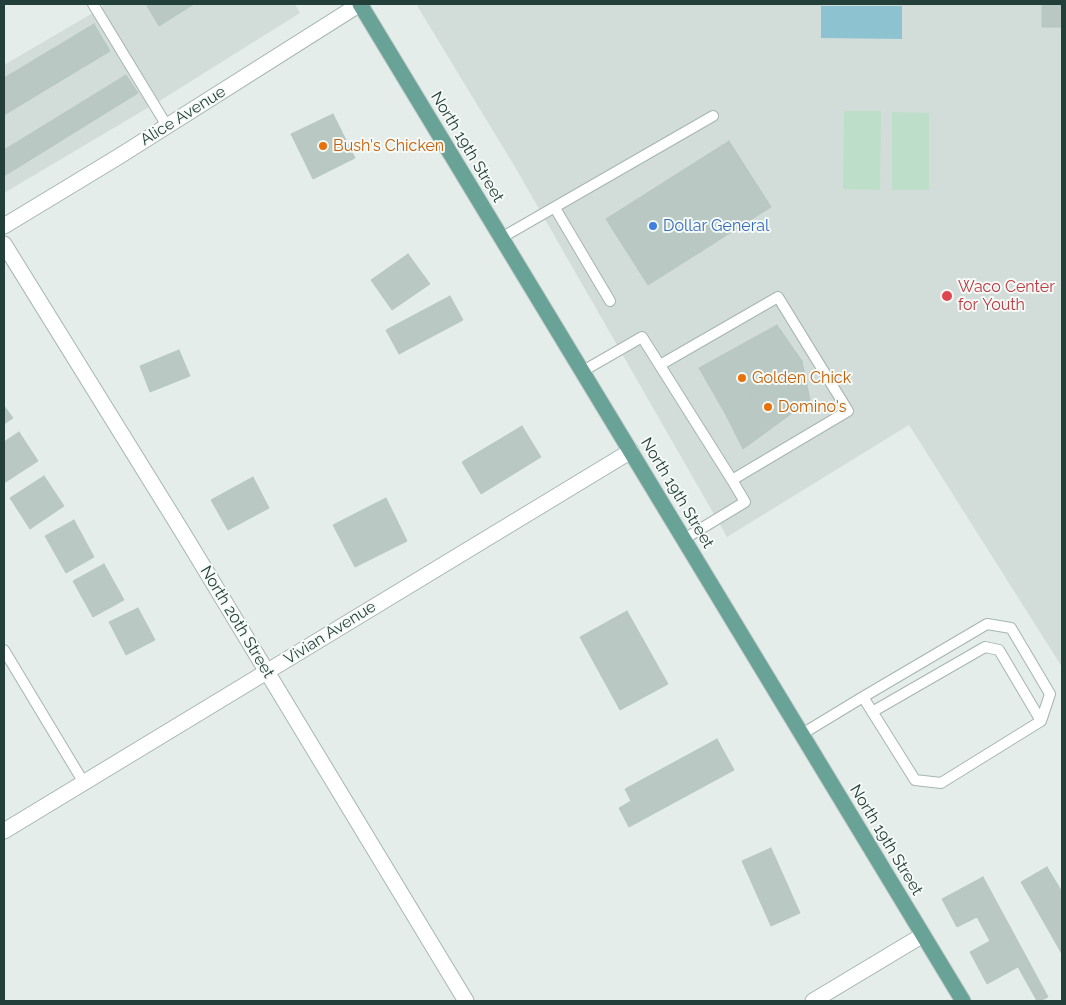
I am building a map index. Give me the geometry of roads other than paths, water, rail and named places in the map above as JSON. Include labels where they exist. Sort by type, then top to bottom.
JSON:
[{"type":"main road","name":"North 19th Street","points":[[360,4],[963,1001]]},
{"type":"street","name":"Alice Avenue","points":[[4,226],[360,4]]},
{"type":"street","name":"North 20th Street","points":[[4,244],[268,673],[466,1001]]},
{"type":"street","name":"Vivian Avenue","points":[[4,831],[268,673],[631,451]]},
{"type":"street","points":[[813,1001],[923,935]]},
{"type":"lane","points":[[93,4],[167,126]]},
{"type":"lane","points":[[501,238],[712,116]]},
{"type":"lane","points":[[554,208],[610,301]]},
{"type":"lane","points":[[660,365],[778,297],[848,411],[732,480]]},
{"type":"lane","points":[[583,371],[642,337],[732,480],[745,502],[684,540]]},
{"type":"lane","points":[[802,734],[863,697],[987,624],[1011,628],[1050,694],[1040,721],[941,783],[915,780],[863,697]]},
{"type":"lane","points":[[872,712],[985,647],[999,650],[1040,721]]},
{"type":"lane","points":[[4,650],[84,782]]},
{"type":"water","points":[[821,6],[902,6],[902,39],[821,38]]},
{"type":"place","name":"Bush's Chicken","points":[[323,146]]},
{"type":"place","name":"Dollar General","points":[[653,226]]},
{"type":"place","name":"Waco Center for Youth","points":[[947,296]]},
{"type":"place","name":"Golden Chick","points":[[742,378]]},
{"type":"place","name":"Domino's","points":[[768,407]]}]
